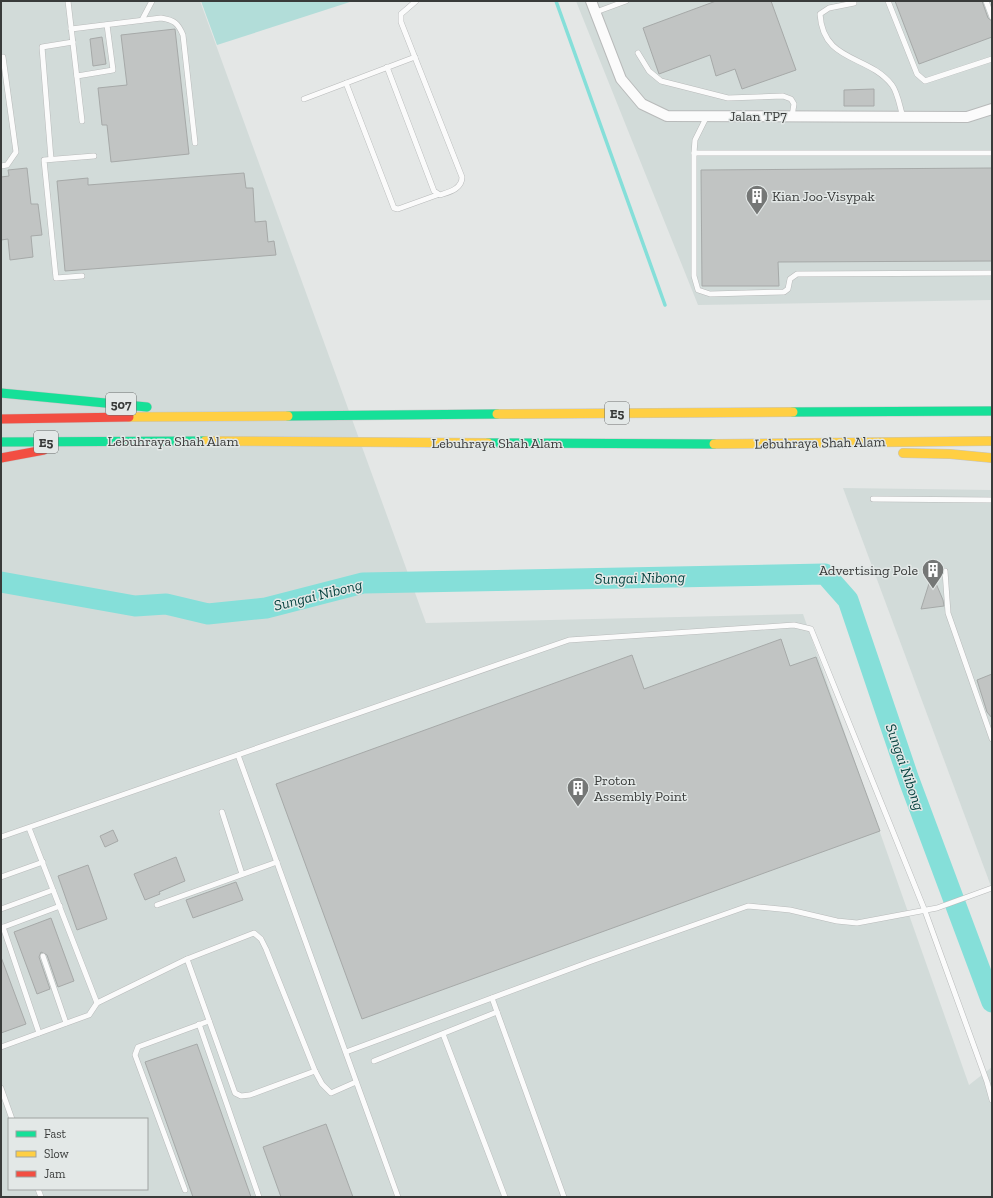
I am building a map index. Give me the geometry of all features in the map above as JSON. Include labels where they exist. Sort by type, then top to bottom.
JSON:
[{"type":"highway","name":"507","points":[[1,393],[241,416]]},
{"type":"highway","name":"Lebuhraya Shah Alam","points":[[1,419],[992,411]]},
{"type":"highway","name":"Lebuhraya Shah Alam","points":[[1,442],[92,441],[803,444],[904,441],[992,441]]},
{"type":"highway","points":[[1,458],[92,441]]},
{"type":"highway","points":[[803,444],[860,452]]},
{"type":"highway","points":[[890,453],[950,454],[992,458]]},
{"type":"street","name":"Jalan TP7","points":[[591,1],[621,79],[642,104],[667,116],[967,117],[992,109]]},
{"type":"lane","points":[[68,1],[82,121]]},
{"type":"lane","points":[[142,20],[152,1]]},
{"type":"lane","points":[[346,83],[394,208],[398,209],[458,187],[461,184],[462,177],[401,22],[401,14],[416,1]]},
{"type":"lane","points":[[596,12],[618,2],[626,1]]},
{"type":"lane","points":[[888,1],[917,74],[925,81],[992,59]]},
{"type":"lane","points":[[986,1],[992,17]]},
{"type":"lane","points":[[854,3],[829,8],[820,14],[821,28],[830,44],[842,54],[877,70],[894,86],[903,117]]},
{"type":"lane","points":[[71,29],[161,18],[174,20],[180,26],[184,35],[195,143]]},
{"type":"lane","points":[[77,76],[113,70],[107,24]]},
{"type":"lane","points":[[51,159],[42,46],[73,42]]},
{"type":"lane","points":[[638,53],[649,71],[661,81],[728,98],[783,96],[791,99],[794,104],[792,116]]},
{"type":"lane","points":[[1,166],[6,165],[16,152],[3,57]]},
{"type":"lane","points":[[304,99],[415,57]]},
{"type":"lane","points":[[387,67],[434,191],[437,195]]},
{"type":"lane","points":[[707,116],[695,140],[694,153],[694,276],[698,290],[710,294],[784,292],[788,289],[790,279],[797,274],[992,273]]},
{"type":"lane","points":[[694,153],[992,153]]},
{"type":"lane","points":[[82,276],[56,278],[44,160],[94,156]]},
{"type":"lane","points":[[872,499],[992,500]]},
{"type":"lane","points":[[945,571],[948,613],[992,739]]},
{"type":"lane","points":[[1,837],[569,640],[794,625],[811,629],[815,635],[925,911],[990,1082],[992,1100]]},
{"type":"lane","points":[[238,755],[398,1197]]},
{"type":"lane","points":[[222,812],[242,874]]},
{"type":"lane","points":[[30,828],[97,1003]]},
{"type":"lane","points":[[1,877],[42,862]]},
{"type":"lane","points":[[157,905],[277,862]]},
{"type":"lane","points":[[346,1052],[589,962],[748,906],[790,910],[837,921],[857,923],[937,908],[992,888]]},
{"type":"lane","points":[[1,909],[53,890]]},
{"type":"lane","points":[[39,1033],[2,928],[60,906]]},
{"type":"lane","points":[[1,1047],[89,1015],[97,1003],[187,959],[254,933],[258,936],[266,949],[314,1071],[322,1084],[331,1093],[356,1082]]},
{"type":"lane","points":[[43,956],[66,1023]]},
{"type":"lane","points":[[187,959],[235,1093],[241,1096],[250,1095],[314,1071]]},
{"type":"lane","points":[[492,998],[564,1197]]},
{"type":"lane","points":[[374,1061],[497,1012]]},
{"type":"lane","points":[[185,1190],[135,1055],[138,1047],[209,1021]]},
{"type":"lane","points":[[199,1024],[259,1197]]},
{"type":"lane","points":[[443,1034],[505,1197]]},
{"type":"lane","points":[[1,1088],[12,1118]]},
{"type":"shaded area","points":[[1,1],[200,1],[426,623],[803,614],[969,1085],[992,1067],[992,1197],[1,1197]]},
{"type":"shaded area","points":[[201,1],[353,1],[217,45]]},
{"type":"shaded area","points":[[576,1],[992,1],[992,300],[698,305]]},
{"type":"shaded area","points":[[843,488],[992,490],[992,889]]},
{"type":"building","points":[[716,1],[771,1],[796,70],[742,89],[735,69],[716,76],[710,55],[659,74],[643,28]]},
{"type":"building","points":[[895,1],[982,1],[988,18],[992,21],[992,37],[919,64]]},
{"type":"building","points":[[175,29],[189,154],[111,162],[107,125],[102,125],[98,88],[127,85],[121,35]]},
{"type":"building","points":[[102,37],[106,64],[93,66],[90,39]]},
{"type":"building","points":[[874,89],[874,106],[844,106],[844,90]]},
{"type":"building","points":[[27,168],[31,204],[38,204],[42,235],[31,236],[33,257],[10,260],[8,239],[1,240],[1,177],[9,176],[8,170]]},
{"type":"building","points":[[992,168],[992,261],[778,262],[779,286],[702,286],[701,170]]},
{"type":"building","points":[[244,173],[246,188],[253,188],[255,222],[266,221],[268,242],[274,241],[276,255],[65,271],[57,181],[88,178],[88,185]]},
{"type":"building","name":"Advertising Pole","points":[[932,574],[944,606],[921,609]]},
{"type":"building","name":"Proton Assembly Point","points":[[781,639],[790,666],[816,657],[880,831],[362,1019],[276,784],[632,655],[644,689]]},
{"type":"building","points":[[992,674],[992,718],[987,712],[977,680]]},
{"type":"building","points":[[113,830],[118,841],[105,847],[100,836]]},
{"type":"building","points":[[176,857],[185,881],[159,892],[160,894],[145,900],[134,874]]},
{"type":"building","points":[[88,865],[107,919],[77,930],[58,876]]},
{"type":"building","points":[[236,882],[243,900],[193,918],[186,900]]},
{"type":"building","points":[[51,918],[74,981],[58,987],[47,955],[41,952],[39,957],[50,989],[37,994],[14,932]]},
{"type":"building","points":[[1,957],[26,1024],[1,1033]]},
{"type":"building","points":[[197,1044],[251,1197],[193,1197],[145,1062]]},
{"type":"building","points":[[326,1124],[353,1197],[281,1197],[263,1147]]},
{"type":"waterway","points":[[556,1],[665,305]]},
{"type":"waterway","name":"Sungai Nibong","points":[[1,582],[135,606],[166,604],[208,614],[266,608],[363,583],[825,574],[848,600],[909,780],[992,1002]]},
{"type":"traffic: fast","points":[[1,393],[147,407]]},
{"type":"traffic: fast","points":[[793,412],[992,411]]},
{"type":"traffic: fast","points":[[288,416],[497,414]]},
{"type":"traffic: fast","points":[[1,442],[205,441]]},
{"type":"traffic: fast","points":[[488,443],[714,444]]},
{"type":"traffic: slow","points":[[497,414],[793,412]]},
{"type":"traffic: slow","points":[[129,417],[288,416]]},
{"type":"traffic: slow","points":[[205,441],[488,443]]},
{"type":"traffic: slow","points":[[714,444],[992,441]]},
{"type":"traffic: slow","points":[[903,453],[950,454],[992,458]]},
{"type":"traffic: jam","points":[[1,419],[129,417]]},
{"type":"traffic: jam","points":[[1,458],[44,450]]},
{"type":"place","name":"Kian Joo-Visypak","points":[[757,216]]},
{"type":"place","name":"Advertising Pole","points":[[933,590]]},
{"type":"place","name":"Proton Assembly Point","points":[[578,808]]}]
